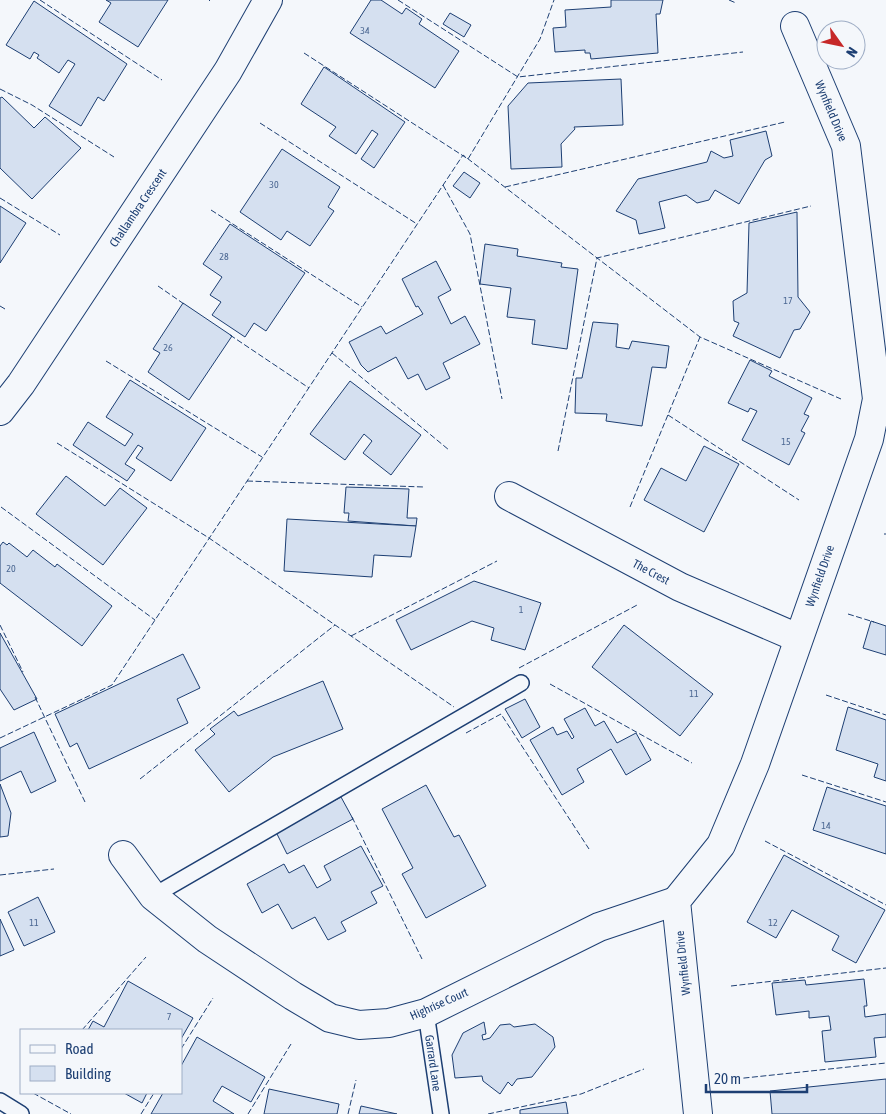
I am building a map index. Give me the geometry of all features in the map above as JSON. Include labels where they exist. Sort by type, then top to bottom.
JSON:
[{"type":"street","name":"Challambra Crescent","points":[[0,411],[21,384],[228,71],[268,0]]},
{"type":"street","name":"Wynfield Drive","points":[[698,1114],[676,901],[721,845],[755,764],[882,401],[846,146],[795,26]]},
{"type":"street","name":"The Crest","points":[[509,496],[680,587],[798,638]]},
{"type":"street","name":"Highrise Court","points":[[123,855],[153,896],[207,939],[330,1018],[359,1025],[389,1023],[426,1013],[599,926],[676,901]]},
{"type":"lane","points":[[153,896],[521,683]]},
{"type":"lane","name":"Garrard Lane","points":[[426,1013],[440,1114]]},
{"type":"lane","points":[[0,1101],[21,1114]]},
{"type":"building","points":[[106,0],[168,0],[138,47],[99,22],[111,3]]},
{"type":"building","points":[[371,0],[381,0],[402,14],[406,8],[422,19],[419,24],[459,51],[435,88],[350,33]]},
{"type":"building","points":[[611,0],[663,0],[660,14],[656,14],[658,53],[591,59],[590,53],[585,53],[585,50],[555,52],[553,28],[566,27],[565,10],[611,7]]},
{"type":"building","points":[[34,1],[127,64],[104,101],[98,97],[81,126],[49,106],[75,64],[68,60],[59,73],[37,58],[39,55],[34,52],[30,59],[6,45]]},
{"type":"building","points":[[450,13],[471,25],[464,37],[443,24]]},
{"type":"building","points":[[324,67],[405,122],[374,168],[361,159],[378,134],[372,130],[356,154],[329,136],[336,127],[301,104]]},
{"type":"building","points":[[621,79],[623,125],[574,127],[575,129],[561,144],[562,167],[511,169],[508,106],[528,83]]},
{"type":"building","points":[[2,97],[34,128],[45,117],[81,148],[32,199],[0,168],[0,98]]},
{"type":"building","points":[[766,131],[772,156],[765,160],[739,204],[715,190],[709,200],[697,203],[686,195],[659,202],[665,228],[639,234],[636,220],[616,211],[638,179],[707,162],[711,151],[724,158],[733,156],[730,140]]},
{"type":"building","points":[[282,149],[340,187],[328,207],[334,211],[310,246],[287,231],[281,240],[240,212]]},
{"type":"building","points":[[464,172],[480,183],[470,198],[453,186]]},
{"type":"building","points":[[0,206],[26,223],[0,263]]},
{"type":"building","points":[[797,212],[798,297],[810,312],[800,329],[794,330],[780,358],[733,336],[739,323],[734,321],[733,301],[747,293],[749,223]]},
{"type":"building","points":[[230,224],[305,273],[266,331],[254,323],[245,337],[212,315],[221,302],[210,295],[222,277],[203,264]]},
{"type":"building","points":[[485,244],[518,249],[517,256],[562,263],[561,267],[578,269],[567,349],[532,344],[535,320],[507,317],[511,288],[480,284]]},
{"type":"building","points":[[436,261],[451,290],[438,297],[451,324],[465,316],[480,344],[443,363],[450,378],[426,390],[418,374],[408,379],[396,357],[368,372],[361,365],[349,342],[381,326],[386,334],[423,314],[418,306],[416,307],[402,279]]},
{"type":"building","points":[[183,303],[232,336],[189,400],[148,372],[160,353],[153,349]]},
{"type":"building","points":[[593,322],[618,324],[616,347],[629,349],[632,341],[669,346],[666,368],[652,367],[642,426],[606,421],[607,414],[575,413],[576,378],[582,378]]},
{"type":"building","points":[[750,360],[772,371],[769,376],[812,398],[804,414],[809,416],[801,431],[805,433],[789,465],[742,440],[757,411],[750,408],[748,412],[728,403]]},
{"type":"building","points":[[130,380],[206,428],[171,481],[136,458],[143,448],[138,445],[125,464],[135,470],[127,481],[73,445],[88,422],[125,446],[133,434],[106,417]]},
{"type":"building","points":[[350,381],[421,435],[391,475],[363,453],[372,441],[364,434],[345,460],[310,434]]},
{"type":"building","points":[[704,446],[739,464],[704,532],[644,500],[661,468],[686,481]]},
{"type":"building","points":[[66,476],[105,506],[120,488],[147,508],[103,565],[36,514]]},
{"type":"building","points":[[346,487],[409,489],[407,518],[417,518],[416,526],[348,521],[349,513],[344,513]]},
{"type":"building","points":[[287,519],[416,526],[411,557],[374,555],[372,577],[284,571]]},
{"type":"building","points":[[3,542],[7,545],[9,543],[27,557],[33,550],[55,567],[57,564],[112,606],[82,646],[0,583],[0,546]]},
{"type":"building","points":[[474,581],[541,603],[525,650],[491,640],[494,628],[472,621],[411,650],[396,620]]},
{"type":"building","points":[[871,621],[886,626],[886,655],[863,648]]},
{"type":"building","points":[[624,625],[713,694],[680,736],[592,667]]},
{"type":"building","points":[[0,633],[37,699],[14,710],[0,689]]},
{"type":"building","points":[[183,654],[200,688],[177,699],[188,723],[89,769],[77,743],[70,747],[55,714]]},
{"type":"building","points":[[323,681],[343,729],[273,757],[229,792],[195,750],[215,734],[210,729],[234,711],[238,716]]},
{"type":"building","points":[[525,699],[540,727],[522,738],[505,709]]},
{"type":"building","points":[[848,707],[886,720],[886,781],[874,777],[878,764],[836,750]]},
{"type":"building","points":[[585,708],[595,726],[604,721],[617,743],[636,733],[651,760],[626,775],[611,749],[577,769],[584,782],[562,795],[530,740],[553,727],[557,735],[567,731],[572,739],[574,737],[564,719]]},
{"type":"building","points":[[34,732],[56,781],[31,793],[21,771],[0,781],[0,748]]},
{"type":"building","points":[[0,784],[11,813],[8,836],[0,837]]},
{"type":"building","points":[[426,785],[454,837],[459,835],[486,886],[426,918],[402,874],[413,868],[382,809]]},
{"type":"building","points":[[827,787],[886,806],[886,854],[813,830]]},
{"type":"building","points":[[341,797],[353,819],[287,854],[276,832]]},
{"type":"building","points":[[361,846],[383,886],[371,892],[377,903],[341,922],[346,931],[328,940],[315,917],[292,929],[278,904],[262,913],[247,884],[284,864],[289,873],[304,865],[317,888],[331,880],[324,866]]},
{"type":"building","points":[[784,855],[885,910],[856,963],[832,950],[839,936],[792,910],[776,938],[747,922]]},
{"type":"building","points":[[38,897],[55,932],[24,946],[8,912]]},
{"type":"building","points":[[0,919],[14,950],[0,956]]},
{"type":"building","points":[[864,979],[867,1006],[864,1006],[865,1017],[886,1014],[886,1037],[874,1038],[876,1057],[825,1062],[822,1031],[831,1030],[829,1016],[809,1018],[809,1011],[776,1015],[772,983],[805,980],[806,985]]},
{"type":"building","points":[[128,981],[193,1018],[182,1037],[182,1029],[89,1029],[93,1021],[104,1027]]},
{"type":"building","points":[[484,1022],[486,1034],[482,1035],[483,1040],[490,1038],[500,1025],[510,1024],[514,1027],[535,1024],[553,1037],[555,1047],[532,1077],[517,1079],[512,1086],[508,1082],[500,1094],[483,1081],[482,1076],[455,1078],[452,1055],[463,1033]]},
{"type":"building","points":[[197,1037],[265,1077],[251,1102],[222,1086],[213,1101],[234,1114],[151,1114],[162,1094],[182,1094],[182,1064]]},
{"type":"building","points":[[886,1079],[886,1114],[772,1114],[770,1091]]},
{"type":"building","points":[[269,1089],[339,1104],[337,1114],[264,1114]]},
{"type":"building","points":[[126,1094],[146,1094],[142,1103]]},
{"type":"building","points":[[566,1102],[568,1114],[520,1114],[520,1110]]},
{"type":"building","points":[[361,1106],[397,1114],[359,1114]]},
{"type":"fence","points":[[40,0],[162,80]]},
{"type":"fence","points":[[398,0],[518,77],[743,52]]},
{"type":"fence","points":[[304,53],[468,159],[540,39],[554,0]]},
{"type":"fence","points":[[729,0],[736,3]]},
{"type":"fence","points":[[0,89],[32,105],[114,157]]},
{"type":"fence","points":[[505,187],[785,122]]},
{"type":"fence","points":[[260,123],[417,224]]},
{"type":"fence","points":[[0,738],[112,685],[463,155],[700,337],[841,399]]},
{"type":"fence","points":[[443,185],[470,234],[502,399]]},
{"type":"fence","points":[[0,198],[60,235]]},
{"type":"fence","points":[[558,451],[597,258],[811,206]]},
{"type":"fence","points":[[211,210],[362,307]]},
{"type":"fence","points":[[158,286],[184,304]]},
{"type":"fence","points":[[0,306],[5,309]]},
{"type":"fence","points":[[230,335],[309,388]]},
{"type":"fence","points":[[630,507],[700,337]]},
{"type":"fence","points":[[332,353],[449,450]]},
{"type":"fence","points":[[106,361],[262,457]]},
{"type":"fence","points":[[668,415],[799,500]]},
{"type":"fence","points":[[57,443],[209,538],[454,707]]},
{"type":"fence","points":[[247,481],[424,487]]},
{"type":"fence","points":[[1,507],[155,620]]},
{"type":"fence","points":[[351,636],[497,561]]},
{"type":"fence","points":[[519,668],[639,604]]},
{"type":"fence","points":[[848,614],[874,622]]},
{"type":"fence","points":[[0,625],[23,672]]},
{"type":"fence","points":[[140,779],[335,625]]},
{"type":"fence","points":[[550,684],[692,763]]},
{"type":"fence","points":[[826,695],[886,715]]},
{"type":"fence","points":[[35,697],[85,802]]},
{"type":"fence","points":[[466,733],[501,714],[589,849]]},
{"type":"fence","points":[[802,775],[886,802]]},
{"type":"fence","points":[[352,817],[422,959]]},
{"type":"fence","points":[[765,841],[886,905]]},
{"type":"fence","points":[[0,875],[54,869]]},
{"type":"fence","points":[[83,1029],[146,957]]},
{"type":"fence","points":[[731,986],[886,968]]},
{"type":"fence","points":[[182,1047],[213,998]]},
{"type":"fence","points":[[248,1114],[291,1044]]},
{"type":"fence","points":[[735,1079],[886,1063]]},
{"type":"fence","points":[[488,1114],[581,1094],[644,1069]]},
{"type":"fence","points":[[348,1114],[356,1080]]},
{"type":"fence","points":[[35,1094],[71,1114]]},
{"type":"fence","points":[[141,1114],[153,1094]]}]
